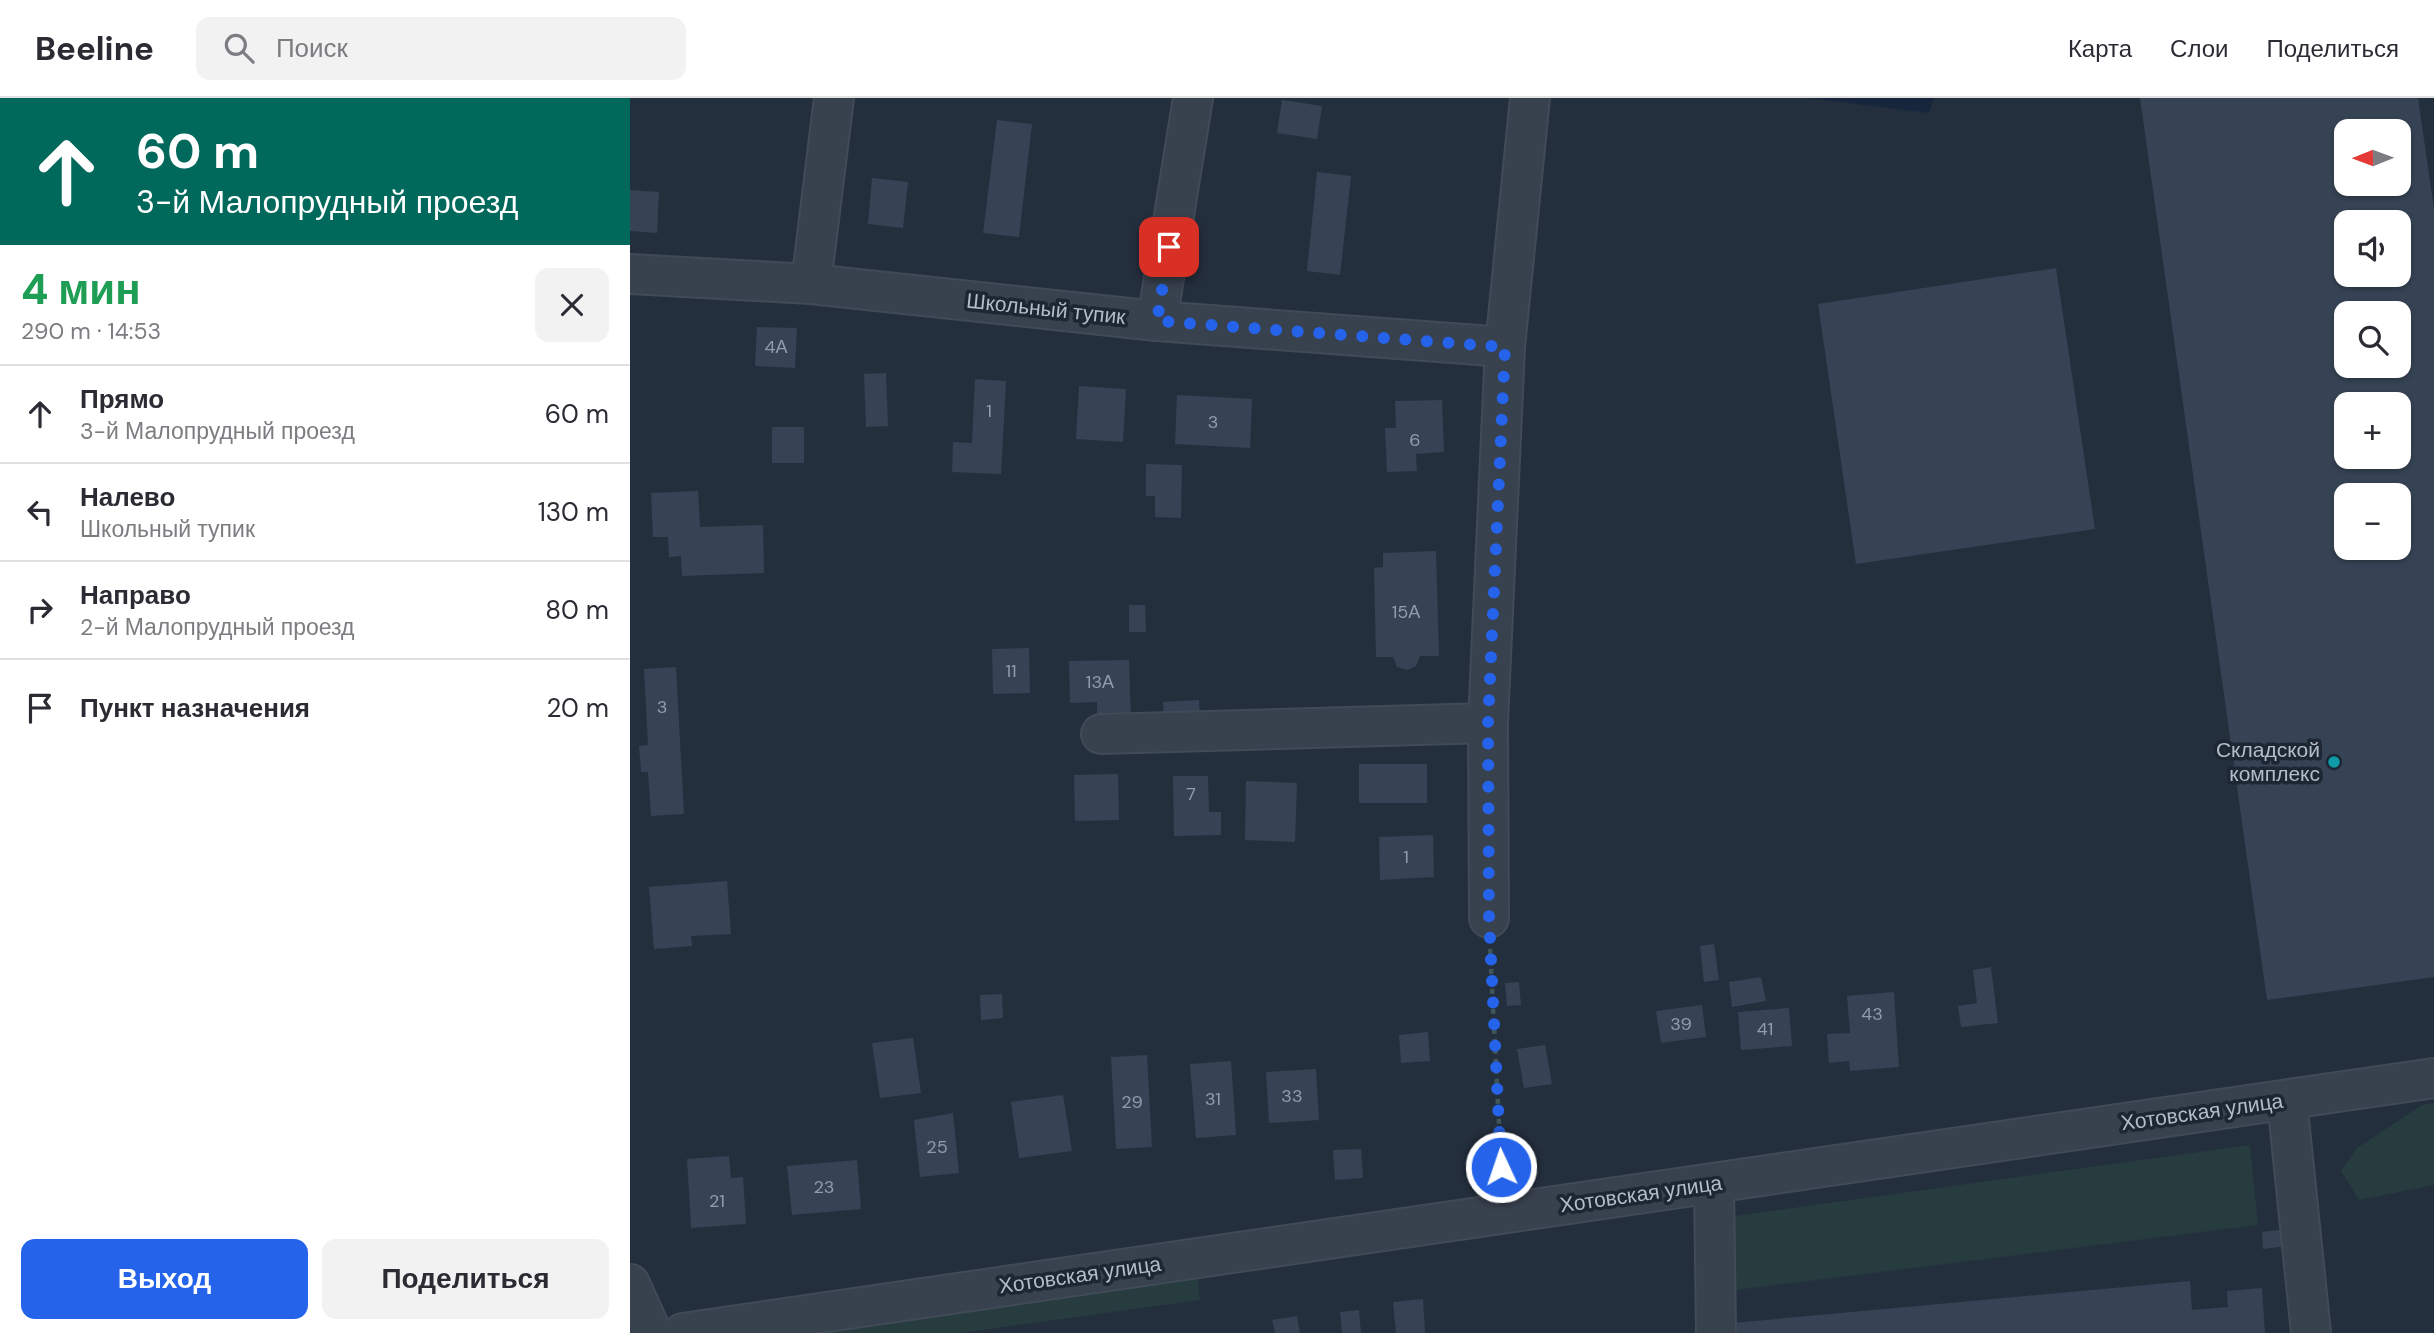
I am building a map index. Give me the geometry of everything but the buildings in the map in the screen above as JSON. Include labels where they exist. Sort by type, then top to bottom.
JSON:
[{"type":"street","points":[[811,284],[834,98]]},
{"type":"street","points":[[1157,321],[1193,98]]},
{"type":"street","points":[[1489,918],[1488,723],[1505,347],[1530,98]]},
{"type":"street","name":"Школьный тупик","points":[[630,274],[811,284],[1157,321],[1505,347]]},
{"type":"street","points":[[1101,734],[1488,723]]},
{"type":"street","name":"Хотовская улица","points":[[682,1333],[2434,1078]]},
{"type":"street","points":[[2287,1100],[2311,1333]]},
{"type":"street","points":[[1714,1184],[1716,1333]]},
{"type":"street","points":[[630,1284],[652,1333]]},
{"type":"path","points":[[1489,918],[1506,1214]]},
{"type":"green space","points":[[2434,1103],[2434,1185],[2359,1200],[2341,1171],[2357,1148],[2422,1105]]},
{"type":"green space","points":[[2250,1145],[2258,1225],[1728,1291],[1728,1217]]},
{"type":"green space","points":[[1197,1275],[1200,1300],[960,1333],[778,1333]]},
{"type":"water","points":[[1808,98],[1934,98],[1929,113]]},
{"type":"place","name":"Складской комплекс","points":[[2334,762]]},
{"type":"route","points":[[1169,247],[1157,321],[1505,347],[1488,723],[1489,918],[1501,1167]]}]
